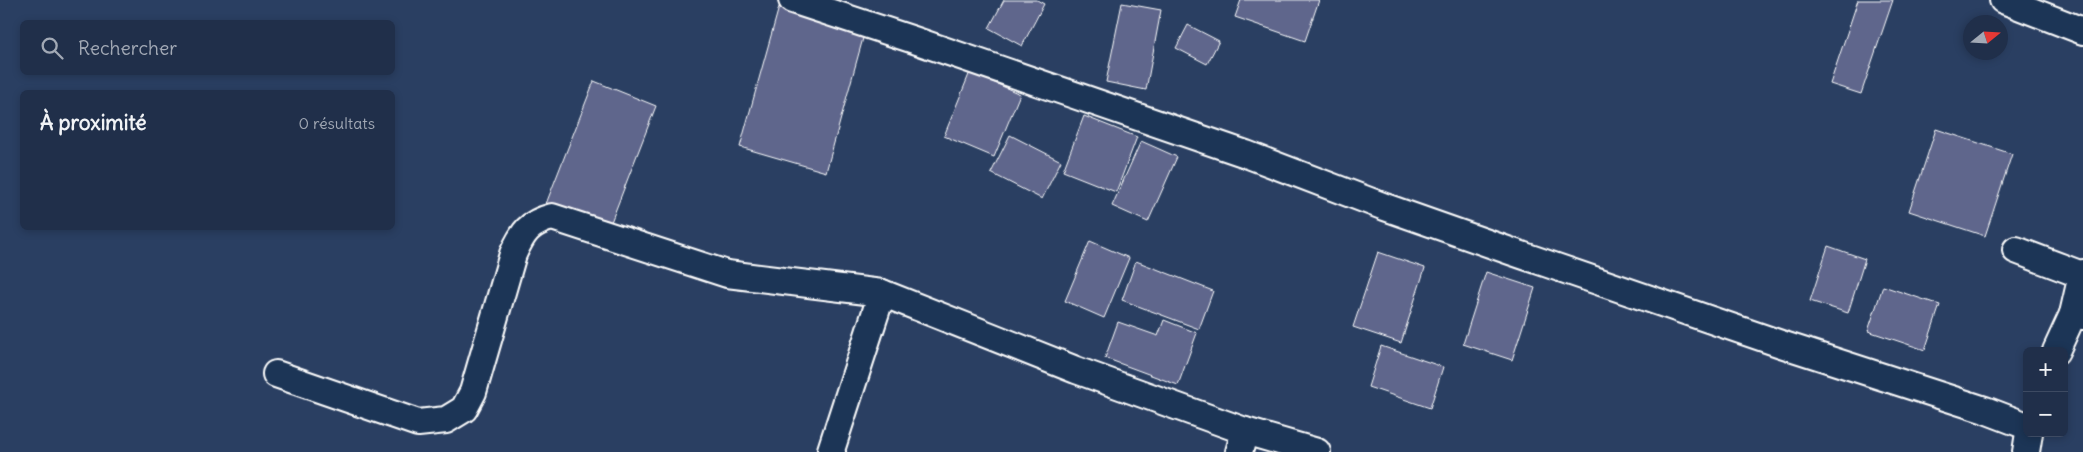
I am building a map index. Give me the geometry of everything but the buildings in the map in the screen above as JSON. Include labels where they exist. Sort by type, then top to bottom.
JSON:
[{"type":"street","points":[[792,0],[1246,154],[1385,207],[1519,254],[2023,425]]},
{"type":"street","points":[[2003,0],[2083,31]]},
{"type":"street","points":[[276,374],[418,424],[446,420],[464,409],[473,392],[514,254],[522,234],[537,221],[552,217],[727,274],[882,293],[1076,370],[1242,441],[1317,452]]},
{"type":"street","points":[[2016,250],[2082,274],[2078,315],[2058,347]]},
{"type":"street","points":[[832,452],[831,450],[882,293]]},
{"type":"street","points":[[2026,452],[2028,437]]}]
